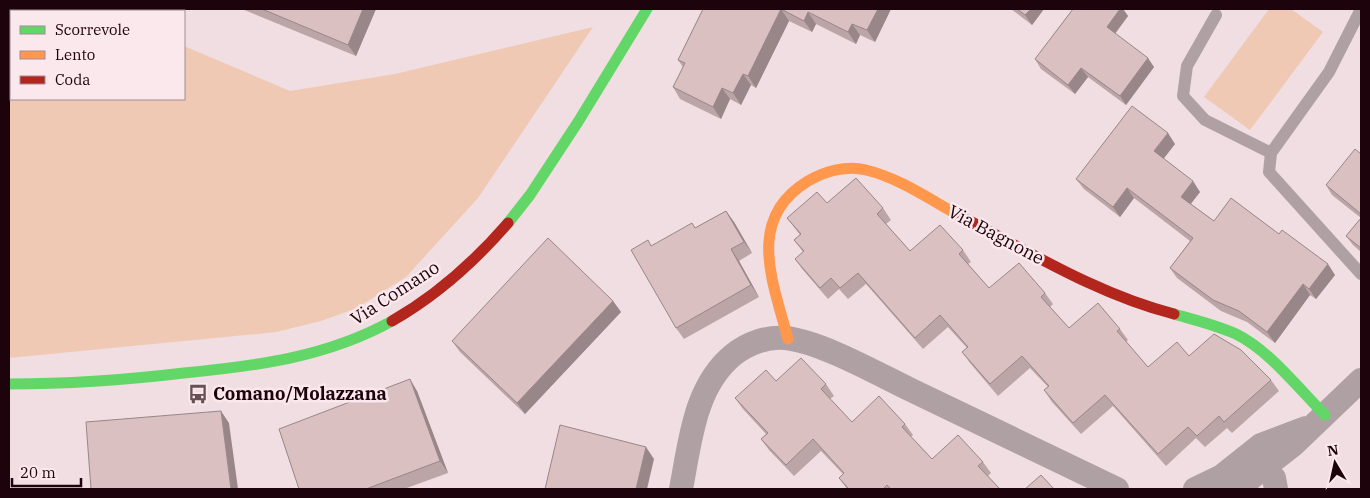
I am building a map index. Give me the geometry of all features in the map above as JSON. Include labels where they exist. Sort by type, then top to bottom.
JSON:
[{"type":"street","name":"Via Comano","points":[[9,384],[59,385],[162,376],[285,360],[339,346],[386,324],[450,279],[493,239],[516,214],[602,86],[647,9]]},
{"type":"street","name":"Via Bagnone","points":[[788,339],[770,254],[769,232],[774,214],[785,199],[808,180],[836,169],[862,168],[894,181],[1106,291],[1153,309],[1214,325],[1238,335],[1260,349],[1320,420]]},
{"type":"street","points":[[681,489],[696,419],[704,394],[714,374],[734,354],[750,345],[765,340],[788,339],[810,344],[866,368],[1117,489]]},
{"type":"street","points":[[1238,489],[1293,445],[1361,380]]},
{"type":"street","points":[[19,396],[59,385]]},
{"type":"street","points":[[1195,489],[1222,476],[1249,453],[1267,442],[1320,420]]},
{"type":"street","points":[[1272,486],[1293,445]]},
{"type":"lane","points":[[1361,9],[1329,72],[1271,153],[1268,172],[1361,274]]},
{"type":"lane","points":[[1216,15],[1187,66],[1183,96],[1205,120],[1271,153]]},
{"type":"lane","name":"Via Comano","points":[[9,378],[59,385]]},
{"type":"shaded area","points":[[9,9],[114,10],[10,10],[10,100],[185,100],[185,46],[290,91],[395,74],[593,27],[478,198],[406,277],[357,308],[321,321],[276,332],[9,358]]},
{"type":"shaded area","points":[[1269,9],[1291,9],[1323,32],[1250,130],[1204,97]]},
{"type":"building","points":[[262,9],[363,9],[348,45]]},
{"type":"building","points":[[703,9],[781,9],[748,76],[743,74],[733,93],[722,88],[713,107],[673,87],[685,63],[678,60]]},
{"type":"building","points":[[781,9],[878,9],[867,30],[852,24],[848,32],[808,12],[804,21]]},
{"type":"building","points":[[1017,9],[1031,9],[1025,15]]},
{"type":"building","points":[[1073,9],[1120,9],[1107,27],[1148,58],[1120,96],[1081,68],[1068,85],[1035,59]]},
{"type":"building","points":[[1132,106],[1168,133],[1154,151],[1193,181],[1181,197],[1214,221],[1231,198],[1279,234],[1282,230],[1328,264],[1309,289],[1303,284],[1267,332],[1239,311],[1213,300],[1170,268],[1193,238],[1127,188],[1113,207],[1076,179]]},
{"type":"building","points":[[1355,149],[1361,154],[1361,214],[1326,185]]},
{"type":"building","points":[[856,178],[883,208],[877,214],[910,251],[940,225],[963,250],[959,254],[989,288],[1019,263],[1045,293],[1041,297],[1069,328],[1098,303],[1120,329],[1117,331],[1148,367],[1177,342],[1189,356],[1214,334],[1241,350],[1271,380],[1224,422],[1219,416],[1197,436],[1188,427],[1158,454],[1105,395],[1073,423],[1044,390],[1049,386],[1022,356],[990,384],[962,352],[968,347],[940,315],[915,338],[858,273],[840,288],[831,278],[820,288],[795,259],[804,251],[794,240],[801,234],[787,218],[817,192],[827,203]]},
{"type":"building","points":[[726,211],[744,242],[731,249],[751,285],[676,328],[631,250],[648,240],[651,246],[692,223],[695,228]]},
{"type":"building","points":[[1361,218],[1361,248],[1346,236]]},
{"type":"building","points":[[548,238],[613,301],[517,403],[452,341]]},
{"type":"building","points":[[801,358],[826,384],[821,389],[852,422],[879,396],[905,424],[902,427],[932,459],[958,435],[983,462],[978,466],[1000,489],[891,489],[887,485],[883,489],[849,489],[839,478],[844,473],[813,439],[786,465],[761,439],[768,433],[735,398],[766,370],[776,381]]},
{"type":"building","points":[[410,379],[440,461],[366,489],[299,489],[279,429]]},
{"type":"building","points":[[221,411],[231,489],[91,489],[86,422]]},
{"type":"building","points":[[560,425],[646,447],[636,489],[545,489]]},
{"type":"building","points":[[1041,475],[1054,489],[1025,489]]},
{"type":"traffic: fast","points":[[508,223],[530,195],[578,122],[647,9]]},
{"type":"traffic: fast","points":[[1174,314],[1221,328],[1248,341],[1272,360],[1325,415]]},
{"type":"traffic: fast","points":[[9,384],[118,380],[265,363],[291,358],[342,343],[392,321]]},
{"type":"traffic: slow","points":[[788,339],[771,274],[770,233],[776,214],[788,196],[808,181],[836,170],[851,168],[866,170],[891,178],[916,190],[962,217]]},
{"type":"traffic: jam","points":[[962,217],[1040,259],[1092,284],[1146,306],[1174,314]]},
{"type":"traffic: jam","points":[[392,321],[454,277],[508,223]]},
{"type":"place","name":"Comano/Molazzana","points":[[198,394]]}]
